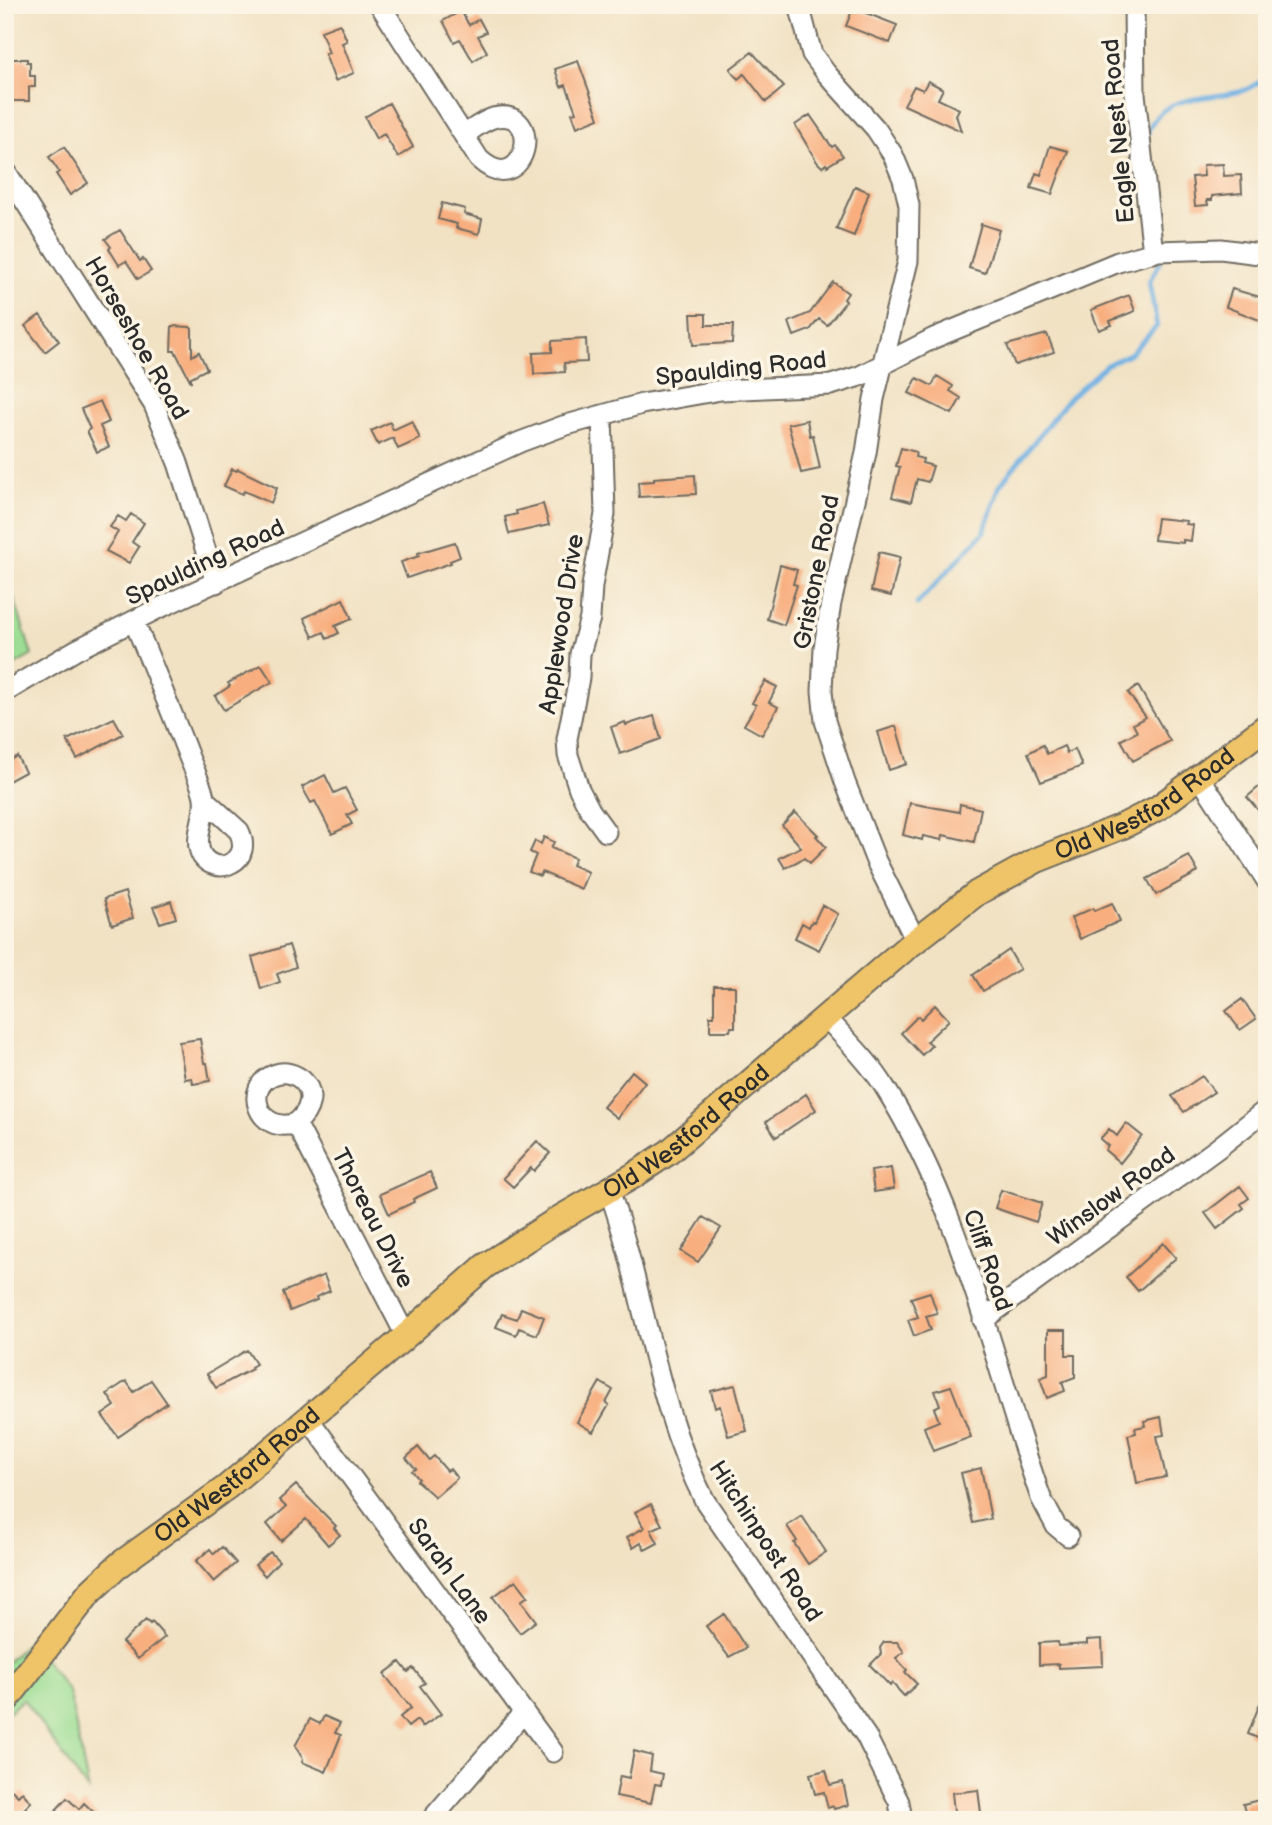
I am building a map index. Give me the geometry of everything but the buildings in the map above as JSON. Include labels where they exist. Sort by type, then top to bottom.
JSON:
[{"type":"main road","name":"Old Westford Road","points":[[5,1702],[90,1592],[120,1564],[212,1498],[406,1336],[485,1266],[669,1152],[916,941],[977,893],[1037,860],[1124,826],[1158,808],[1267,726]]},
{"type":"street","points":[[380,5],[464,135]]},
{"type":"street","name":"Gristone Road","points":[[799,5],[812,54],[826,74],[876,130],[893,155],[903,179],[909,205],[908,261],[874,400],[866,453],[831,603],[824,648],[822,691],[825,721],[845,782],[876,861],[916,941]]},
{"type":"street","name":"Eagle Nest Road","points":[[1134,5],[1135,94],[1153,253]]},
{"type":"street","name":"Horseshoe Road","points":[[5,170],[154,405],[177,463],[216,583]]},
{"type":"street","name":"Spaulding Road","points":[[5,692],[76,650],[134,621],[520,442],[642,404],[721,390],[831,385],[860,376],[934,338],[1118,262],[1153,253],[1221,249],[1267,255]]},
{"type":"street","name":"Applewood Drive","points":[[602,415],[605,514],[593,576],[590,618],[580,654],[579,678],[567,739],[568,755],[579,789],[606,832]]},
{"type":"street","points":[[134,621],[204,799]]},
{"type":"street","points":[[1199,776],[1267,881]]},
{"type":"street","name":"Cliff Road","points":[[826,1017],[882,1083],[910,1128],[934,1178],[1041,1498],[1056,1526],[1068,1536]]},
{"type":"street","name":"Winslow Road","points":[[983,1320],[1267,1109]]},
{"type":"street","name":"Thoreau Drive","points":[[296,1123],[406,1336]]},
{"type":"street","name":"Hitchinpost Road","points":[[609,1190],[621,1224],[689,1471],[705,1501],[866,1736],[899,1802],[902,1820]]},
{"type":"street","name":"Sarah Lane","points":[[308,1418],[553,1752]]},
{"type":"street","points":[[431,1820],[524,1712]]},
{"type":"green space","points":[[5,570],[32,655],[10,668],[5,650]]},
{"type":"green space","points":[[30,1641],[69,1692],[89,1792],[23,1699],[5,1715],[5,1664]]},
{"type":"waterway","points":[[1147,135],[1153,121],[1162,111],[1174,105],[1187,100],[1242,91],[1267,77]]},
{"type":"waterway","points":[[1158,219],[1164,239]]},
{"type":"waterway","points":[[917,604],[984,532],[1000,485],[1069,398],[1106,365],[1131,353],[1157,326],[1149,282],[1160,262]]}]
